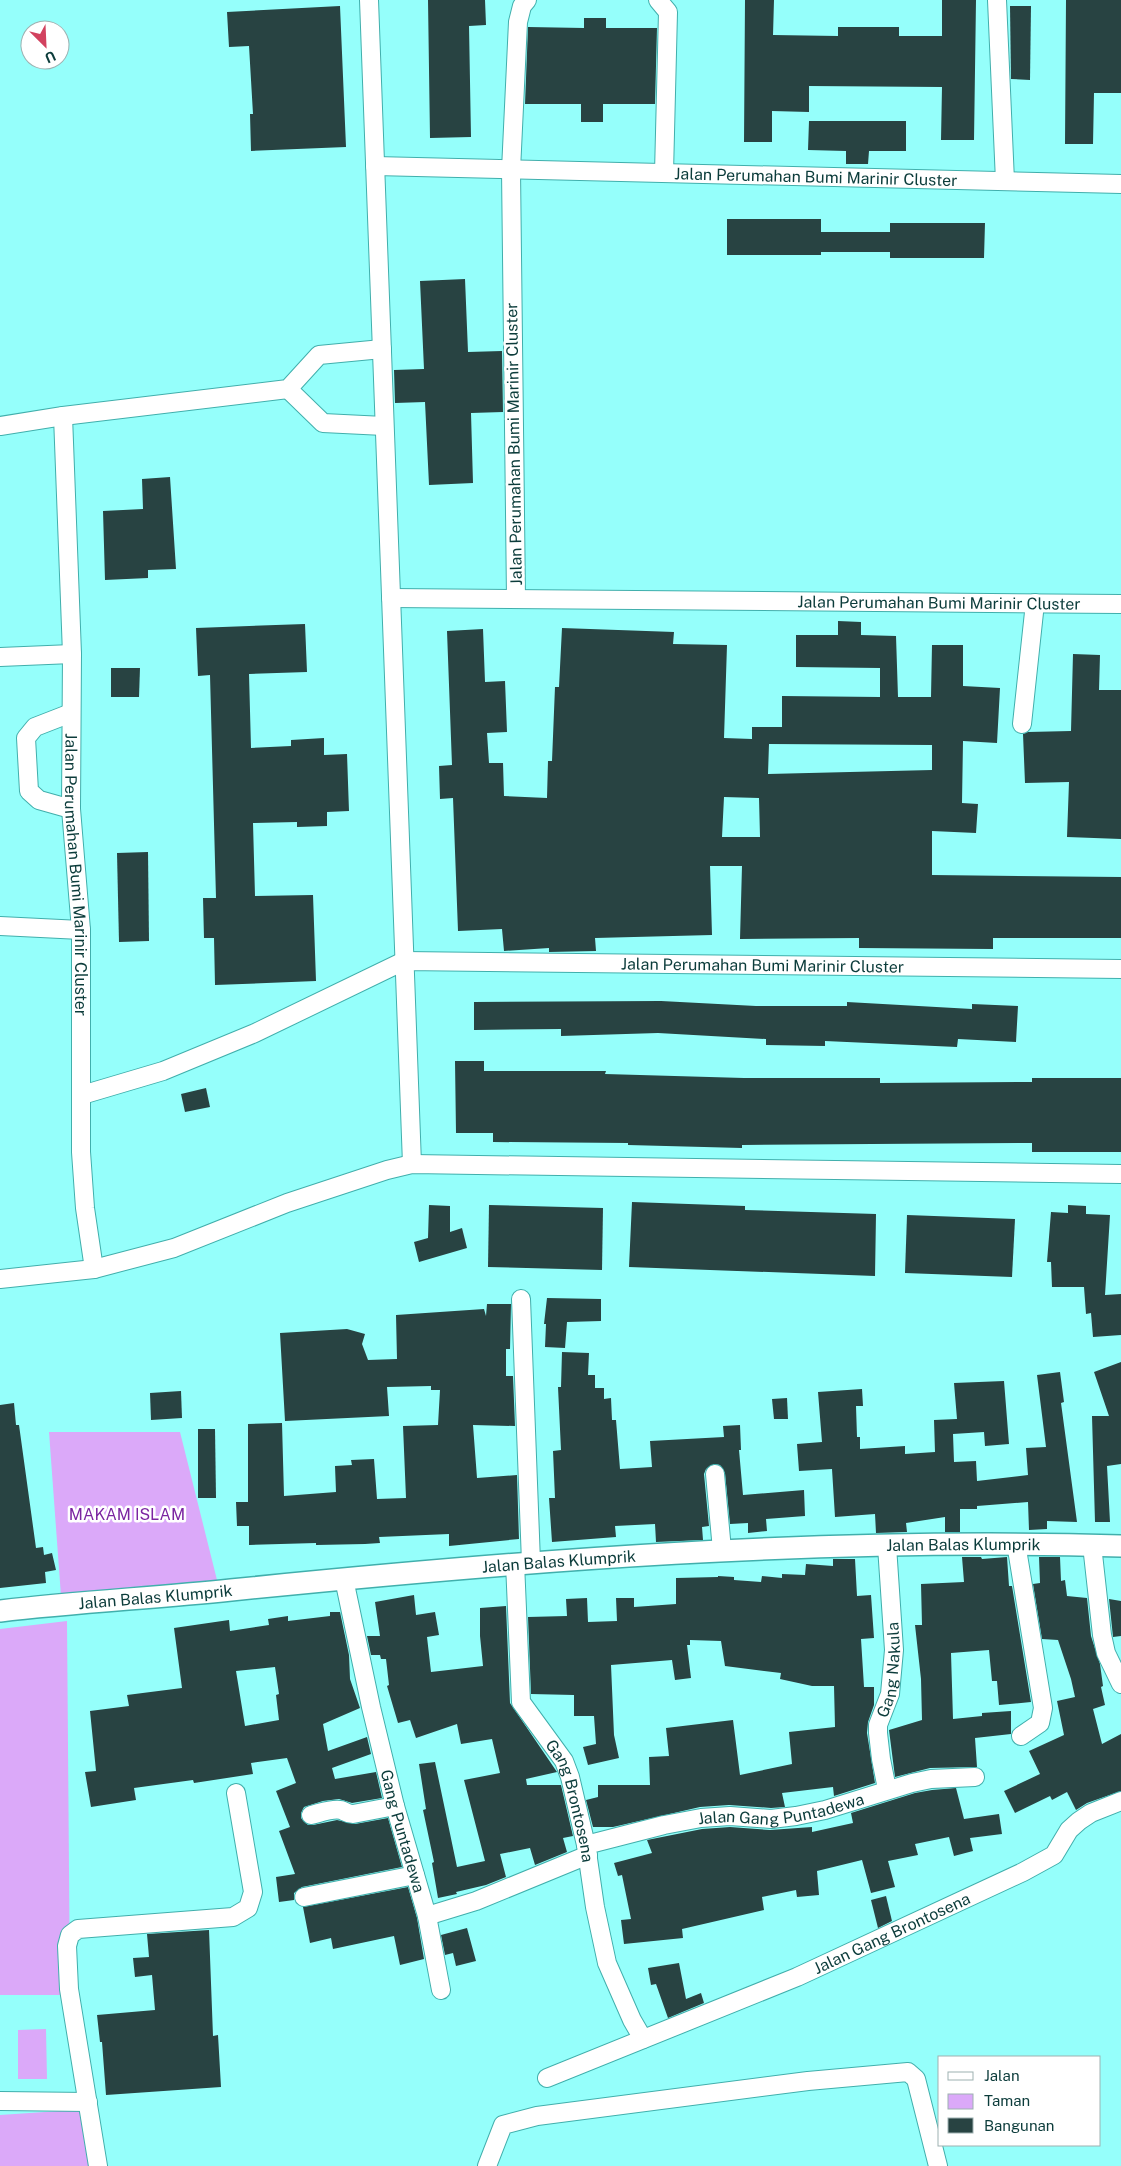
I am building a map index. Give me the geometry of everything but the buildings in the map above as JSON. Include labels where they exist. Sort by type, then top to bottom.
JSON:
[{"type":"street","points":[[369,0],[412,1164]]},
{"type":"street","points":[[511,170],[518,22],[522,6],[527,0]]},
{"type":"street","points":[[658,0],[668,12],[664,173]]},
{"type":"street","points":[[997,0],[1005,181]]},
{"type":"street","name":"Jalan Perumahan Bumi Marinir Cluster","points":[[375,166],[1121,184]]},
{"type":"street","name":"Jalan Perumahan Bumi Marinir Cluster","points":[[511,170],[516,599]]},
{"type":"street","points":[[0,426],[63,416],[288,389],[319,355],[382,349]]},
{"type":"street","points":[[288,389],[323,423],[384,426]]},
{"type":"street","name":"Jalan Perumahan Bumi Marinir Cluster","points":[[63,416],[72,654],[71,809],[81,930],[82,1161],[89,1247],[94,1269]]},
{"type":"street","name":"Jalan Perumahan Bumi Marinir Cluster","points":[[391,598],[1121,604]]},
{"type":"street","points":[[1022,724],[1035,603]]},
{"type":"street","points":[[0,657],[72,654]]},
{"type":"street","points":[[71,713],[35,727],[26,738],[29,791],[39,800],[71,809]]},
{"type":"street","points":[[0,926],[81,930]]},
{"type":"street","name":"Jalan Perumahan Bumi Marinir Cluster","points":[[82,1095],[163,1071],[256,1033],[404,961],[1121,969]]},
{"type":"street","points":[[0,1279],[94,1269],[174,1248],[287,1203],[387,1170],[412,1164],[1121,1174]]},
{"type":"street","name":"Gang Brontosena","points":[[521,1299],[531,1527],[523,1563],[522,1702],[564,1761],[572,1784],[587,1850],[595,1907],[607,1963],[632,2020],[644,2039]]},
{"type":"street","points":[[715,1474],[722,1550]]},
{"type":"street","points":[[1016,1544],[1043,1708],[1040,1723],[1021,1736]]},
{"type":"street","name":"Jalan Balas Klumprik","points":[[0,1612],[523,1563],[722,1550],[1016,1544],[1121,1546]]},
{"type":"street","points":[[1092,1545],[1095,1583],[1106,1653],[1121,1684]]},
{"type":"street","name":"Gang Nakula","points":[[888,1546],[894,1650],[890,1694],[878,1725],[878,1733],[880,1759],[888,1789]]},
{"type":"street","name":"Gang Puntadewa","points":[[344,1579],[371,1707],[395,1806],[427,1916],[440,1990]]},
{"type":"street","name":"Jalan Gang Puntadewa","points":[[587,1850],[664,1825],[701,1818],[730,1816],[771,1819],[796,1816],[871,1796],[888,1789],[931,1779],[975,1777]]},
{"type":"street","points":[[98,2166],[69,1989],[67,1946],[70,1935],[78,1929],[233,1917],[248,1908],[253,1892],[236,1793]]},
{"type":"street","name":"Jalan Gang Brontosena","points":[[546,2078],[797,1977],[1039,1864],[1054,1856],[1069,1830],[1079,1821],[1091,1813],[1121,1801]]},
{"type":"street","points":[[311,1815],[333,1810],[342,1810],[352,1814],[395,1806]]},
{"type":"street","points":[[427,1916],[476,1901],[587,1850]]},
{"type":"street","points":[[304,1896],[415,1876]]},
{"type":"street","points":[[487,2166],[503,2125],[537,2116],[808,2081],[908,2072],[916,2079],[938,2166]]},
{"type":"street","points":[[0,2101],[88,2102]]},
{"type":"green space","name":"MAKAM ISLAM","points":[[49,1432],[180,1432],[217,1580],[61,1596]]},
{"type":"green space","points":[[67,1621],[70,1995],[0,1995],[0,1629]]},
{"type":"green space","points":[[46,2029],[47,2079],[18,2079],[18,2030]]},
{"type":"green space","points":[[89,2109],[98,2166],[0,2166],[0,2115]]}]
